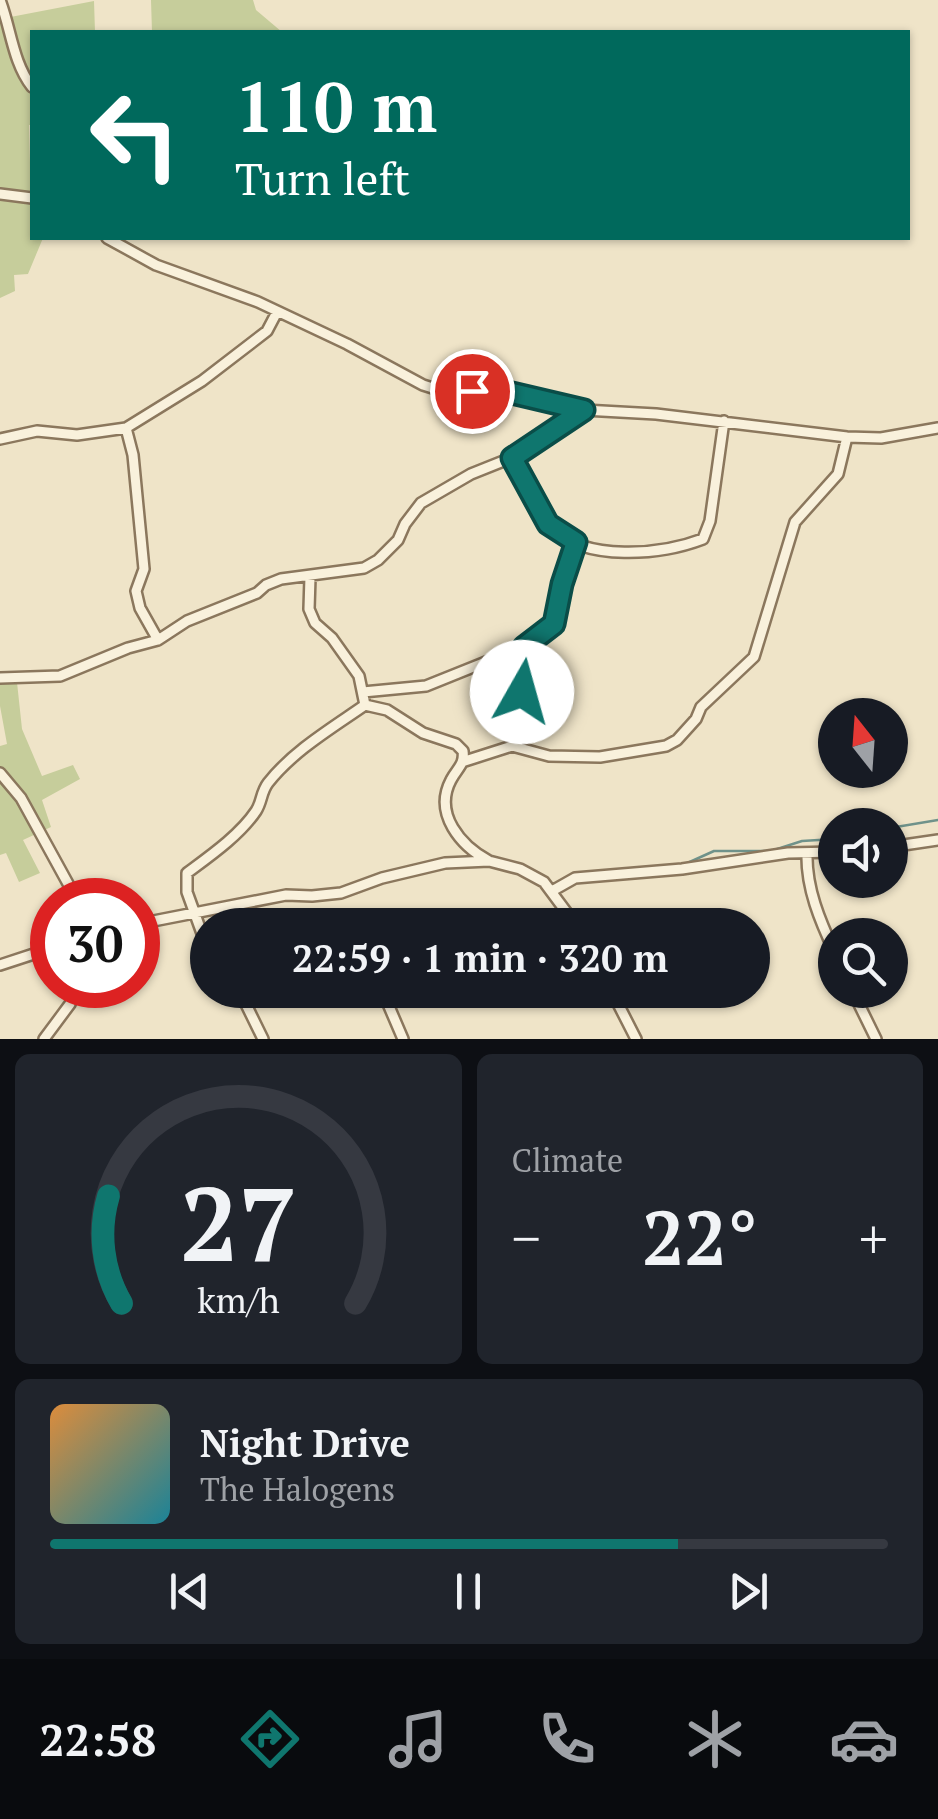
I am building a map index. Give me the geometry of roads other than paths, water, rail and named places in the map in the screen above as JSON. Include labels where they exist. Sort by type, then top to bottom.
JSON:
[{"type":"street","points":[[0,0],[16,57],[30,84]]},
{"type":"street","points":[[0,194],[30,196]]},
{"type":"street","points":[[111,240],[156,265],[278,312],[423,385],[456,392],[499,390],[584,410],[847,437],[881,438],[938,428]]},
{"type":"street","points":[[0,439],[37,431],[77,435],[126,428],[202,382],[266,330],[278,312]]},
{"type":"street","points":[[0,678],[60,676],[158,640],[187,621],[281,579],[349,572],[378,560],[398,540],[421,504],[470,474],[512,458],[584,410]]},
{"type":"street","points":[[512,458],[548,524],[576,542],[631,554],[703,539],[710,521],[724,422]]},
{"type":"street","points":[[126,428],[133,456],[144,569],[136,591],[140,608],[158,640]]},
{"type":"street","points":[[512,746],[549,756],[600,757],[666,746],[677,740],[701,708],[754,657],[795,522],[838,474],[847,437]]},
{"type":"street","points":[[363,692],[426,686],[524,647],[554,624],[576,542]]},
{"type":"street","points":[[310,577],[309,609],[315,623],[332,638],[359,676],[365,705]]},
{"type":"street","points":[[464,761],[512,746],[528,732],[522,692],[524,647]]},
{"type":"street","points":[[192,908],[187,873],[213,854],[259,808],[261,793],[268,782],[301,750],[365,705],[377,705],[463,751],[464,761],[446,792],[450,820],[458,839],[489,861]]},
{"type":"street","points":[[0,773],[20,798],[65,878]]},
{"type":"street","points":[[908,844],[938,840]]},
{"type":"street","points":[[807,853],[806,870],[821,918]]},
{"type":"street","points":[[552,891],[575,878],[818,853]]},
{"type":"street","points":[[220,908],[286,895],[341,893],[382,878],[445,863],[489,861],[520,869],[544,882],[564,908]]},
{"type":"street","points":[[160,920],[190,914]]},
{"type":"street","points":[[0,965],[30,955]]},
{"type":"street","points":[[44,1039],[67,1008]]},
{"type":"street","points":[[248,1008],[263,1039]]},
{"type":"street","points":[[390,1008],[403,1039]]},
{"type":"street","points":[[620,1008],[636,1039]]},
{"type":"street","points":[[861,1008],[876,1039]]},
{"type":"waterway","points":[[908,825],[938,820]]},
{"type":"waterway","points":[[683,865],[714,851],[771,851],[818,840]]},
{"type":"waterway","points":[[587,872],[630,869]]}]
